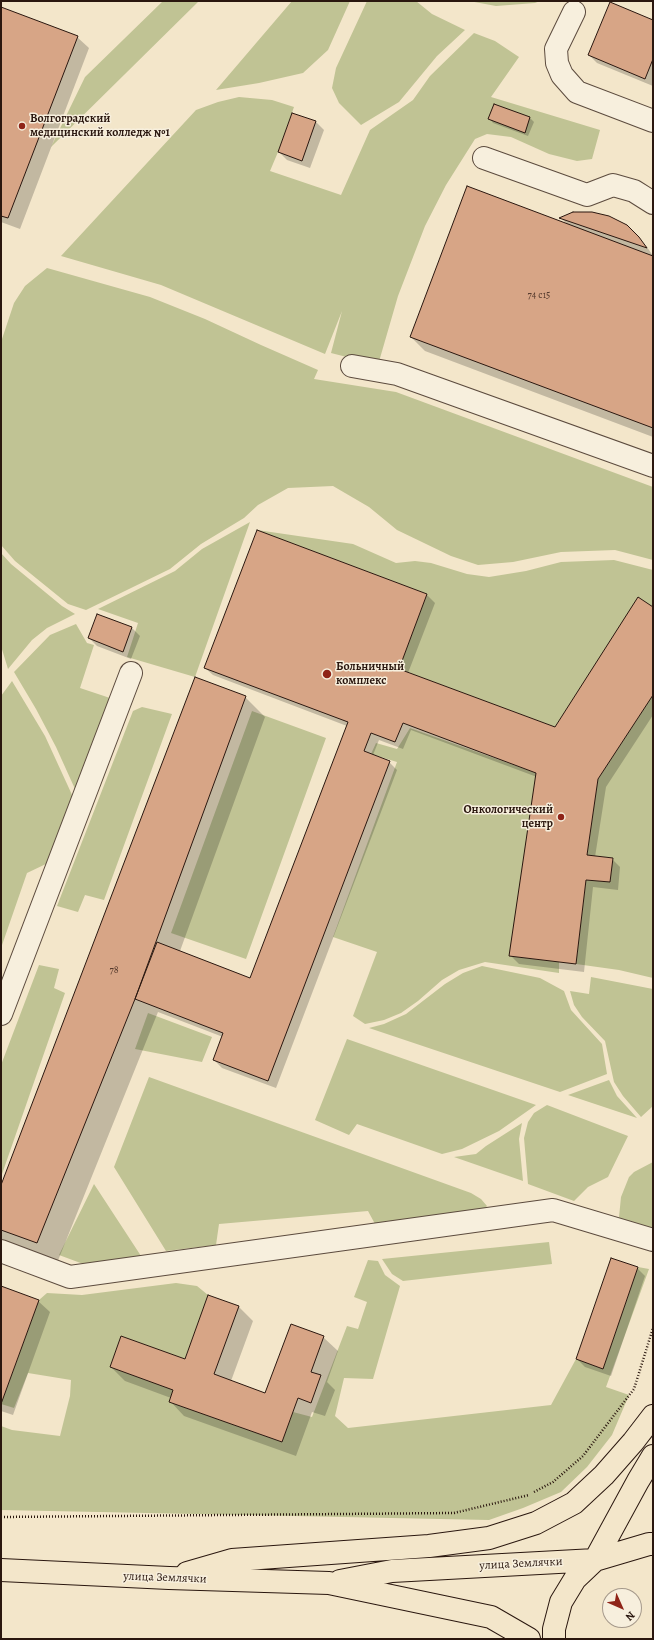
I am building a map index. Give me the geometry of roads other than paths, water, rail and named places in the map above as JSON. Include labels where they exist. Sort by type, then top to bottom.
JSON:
[{"type":"main road","points":[[169,1578],[232,1560],[436,1545],[489,1538],[536,1523],[574,1503],[604,1475],[633,1442],[653,1416]]},
{"type":"main road","points":[[554,1639],[554,1629],[561,1602],[575,1579],[595,1560],[653,1456]]},
{"type":"main road","points":[[595,1560],[653,1544]]},
{"type":"main road","name":"улица Землячки","points":[[329,1583],[392,1571],[595,1560]]},
{"type":"main road","name":"улица Землячки","points":[[1,1570],[169,1578],[329,1583],[491,1617],[529,1639]]},
{"type":"lane","points":[[574,12],[556,49],[557,63],[562,75],[577,92],[653,121]]},
{"type":"lane","points":[[484,158],[587,195],[613,184],[634,191],[653,203]]},
{"type":"lane","points":[[352,366],[397,374],[653,466]]},
{"type":"lane","points":[[1,1014],[131,672]]},
{"type":"lane","points":[[1,1251],[70,1277],[553,1210],[653,1240]]},
{"type":"place","name":"Волгоградский медицинский колледж №1","points":[[22,126]]},
{"type":"place","name":"Больничный комплекс","points":[[327,674]]},
{"type":"place","name":"Онкологический центр","points":[[561,817]]}]
